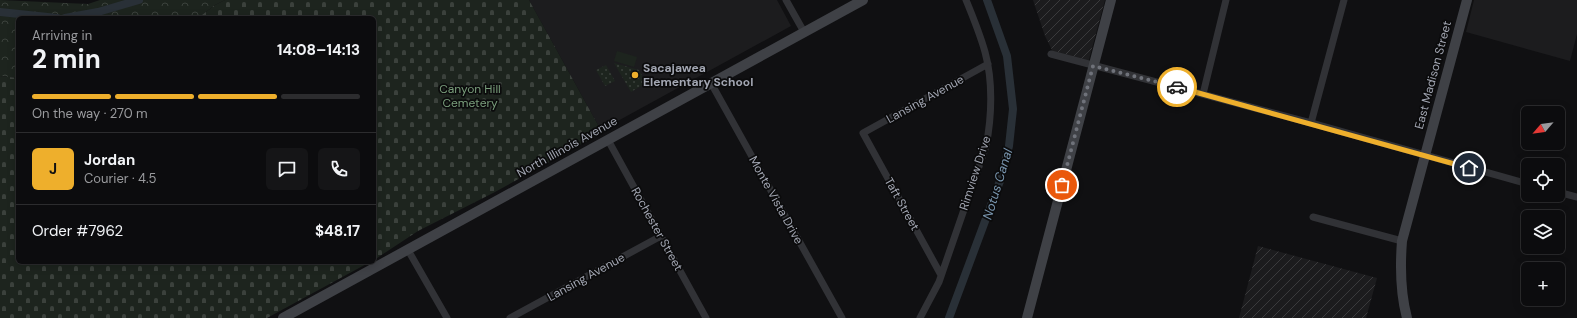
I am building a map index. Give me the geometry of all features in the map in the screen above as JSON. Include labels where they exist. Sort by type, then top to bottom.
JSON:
[{"type":"street","points":[[786,0],[804,32]]},
{"type":"street","name":"North Illinois Avenue","points":[[283,318],[864,0]]},
{"type":"street","name":"Rimview Drive","points":[[920,318],[942,275],[986,146],[990,125],[990,75],[986,52],[966,0]]},
{"type":"street","points":[[1027,318],[1111,0]]},
{"type":"street","points":[[1203,94],[1226,0]]},
{"type":"street","points":[[1311,123],[1344,0]]},
{"type":"street","name":"East Madison Street","points":[[1407,318],[1401,289],[1400,268],[1402,241],[1467,0]]},
{"type":"street","points":[[1051,54],[1311,123],[1521,182]]},
{"type":"street","name":"Lansing Avenue","points":[[863,133],[988,64]]},
{"type":"street","name":"Monte Vista Drive","points":[[711,83],[842,318]]},
{"type":"street","name":"Taft Street","points":[[863,133],[942,275]]},
{"type":"street","name":"Rochester Street","points":[[608,140],[706,318]]},
{"type":"street","points":[[1565,194],[1577,197]]},
{"type":"street","points":[[1313,217],[1402,241]]},
{"type":"street","name":"Lansing Avenue","points":[[510,318],[661,236]]},
{"type":"street","points":[[408,250],[447,318]]},
{"type":"shaded area","name":"Sacajawea Elementary School","points":[[529,0],[777,0],[791,26],[605,128],[598,125]]},
{"type":"shaded area","points":[[1033,0],[1105,0],[1088,63],[1054,54],[1045,36]]},
{"type":"shaded area","points":[[1474,0],[1577,0],[1577,34],[1570,61],[1466,32]]},
{"type":"shaded area","points":[[1258,246],[1377,278],[1366,318],[1239,318]]},
{"type":"green space","points":[[0,0],[88,4],[100,0],[225,0],[215,5],[201,16],[16,16],[16,78],[0,76]]},
{"type":"green space","name":"Canyon Hill Cemetery","points":[[225,0],[529,0],[598,125],[596,136],[495,192],[418,231],[376,259],[376,16],[201,16],[215,5]]},
{"type":"green space","points":[[617,51],[637,57],[634,67],[614,61]]},
{"type":"green space","points":[[614,63],[639,70],[646,83],[631,92]]},
{"type":"green space","points":[[606,65],[615,81],[605,86],[596,70]]},
{"type":"green space","points":[[0,76],[16,78],[16,264],[366,264],[267,318],[0,318]]},
{"type":"waterway","points":[[76,16],[98,12],[139,0]]},
{"type":"waterway","name":"Notus Canal","points":[[949,318],[1000,181],[1009,146],[1013,109],[1007,56],[987,0]]},
{"type":"waterway","points":[[0,12],[38,16]]},
{"type":"way so far","points":[[1062,185],[1093,66],[1177,87]]},
{"type":"place","name":"Sacajawea Elementary School","points":[[635,75]]},
{"type":"route","points":[[1177,87],[1469,168]]}]
